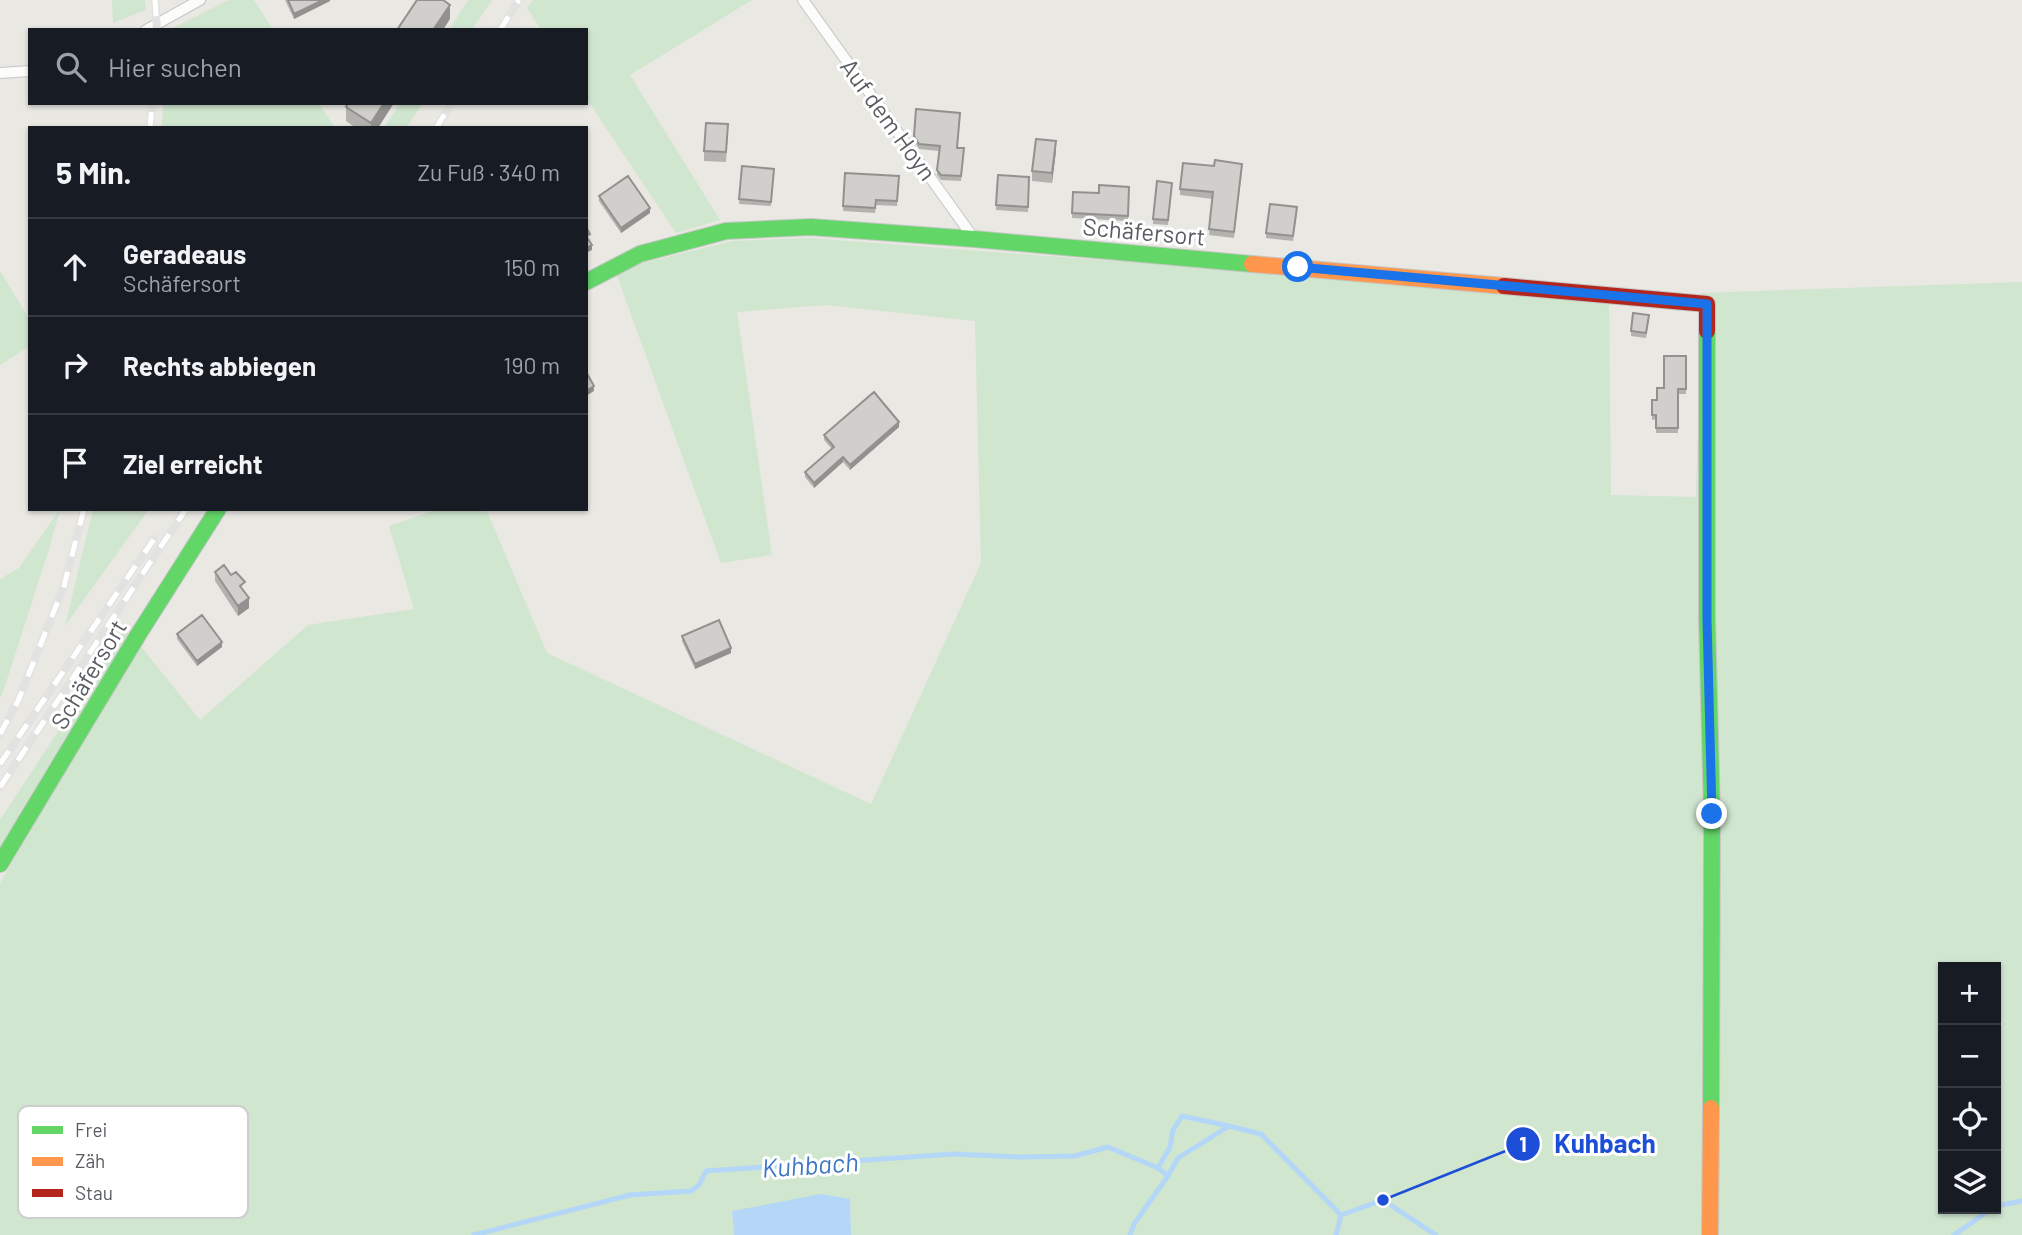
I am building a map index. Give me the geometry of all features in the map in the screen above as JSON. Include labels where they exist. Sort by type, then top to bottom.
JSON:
[{"type":"street","name":"Schäfersort","points":[[588,281],[640,254],[726,231],[811,227],[1707,304],[1707,619],[1712,814],[1710,1235]]},
{"type":"street","name":"Schäfersort","points":[[0,864],[138,635],[217,511]]},
{"type":"lane","points":[[150,28],[200,0]]},
{"type":"lane","name":"Auf dem Hoyn","points":[[803,0],[974,239]]},
{"type":"lane","points":[[0,73],[28,71]]},
{"type":"green space","points":[[112,0],[145,0],[146,10],[113,23]]},
{"type":"green space","points":[[229,0],[254,0],[272,28],[173,28]]},
{"type":"green space","points":[[468,0],[492,0],[473,28],[450,28]]},
{"type":"green space","points":[[533,0],[752,0],[630,75],[720,220],[676,233],[588,101],[588,28],[540,28],[527,8]]},
{"type":"green space","points":[[163,105],[320,105],[334,126],[162,126]]},
{"type":"green space","points":[[399,105],[422,105],[407,126],[385,126]]},
{"type":"green space","points":[[809,238],[1609,298],[1611,495],[1696,497],[1701,293],[2022,282],[2022,1235],[851,1235],[850,1199],[732,1211],[734,1235],[0,1235],[0,883],[139,644],[200,720],[308,625],[414,609],[389,526],[432,511],[487,511],[547,653],[871,804],[981,563],[975,321],[826,305],[737,312],[772,555],[721,563],[615,270],[732,241]]},
{"type":"green space","points":[[0,271],[28,317],[28,347],[0,365]]},
{"type":"green space","points":[[59,511],[0,698],[0,579],[19,568]]},
{"type":"green space","points":[[93,511],[148,511],[65,626]]},
{"type":"green space","points":[[125,629],[131,636],[0,848],[0,820]]},
{"type":"water","points":[[821,1194],[850,1199],[851,1235],[734,1235],[732,1211]]},
{"type":"building","points":[[288,0],[323,0],[294,14]]},
{"type":"building","points":[[417,0],[443,0],[450,5],[434,28],[398,28]]},
{"type":"building","points":[[347,105],[383,105],[371,123],[346,107]]},
{"type":"building","points":[[916,109],[960,113],[957,148],[964,148],[961,176],[941,175],[937,170],[940,146],[919,144],[914,136]]},
{"type":"building","points":[[706,123],[728,124],[726,152],[704,151]]},
{"type":"building","points":[[1036,139],[1056,141],[1052,173],[1032,171]]},
{"type":"building","points":[[1215,160],[1242,164],[1234,232],[1209,229],[1213,192],[1180,189],[1183,163],[1214,166]]},
{"type":"building","points":[[742,166],[774,169],[771,202],[739,199]]},
{"type":"building","points":[[845,173],[899,176],[897,201],[876,200],[875,208],[843,206]]},
{"type":"building","points":[[998,175],[1029,177],[1028,207],[996,205]]},
{"type":"building","points":[[628,176],[650,208],[621,228],[599,196]]},
{"type":"building","points":[[1157,181],[1172,183],[1168,220],[1153,219]]},
{"type":"building","points":[[1099,185],[1129,187],[1128,216],[1072,213],[1073,192],[1099,193]]},
{"type":"building","points":[[1270,204],[1297,207],[1293,236],[1266,233]]},
{"type":"building","points":[[1633,313],[1649,315],[1646,333],[1631,331]]},
{"type":"building","points":[[1664,356],[1686,356],[1686,389],[1678,389],[1678,428],[1656,428],[1656,415],[1652,415],[1652,400],[1657,400],[1657,388],[1664,388]]},
{"type":"building","points":[[588,376],[594,386],[588,390]]},
{"type":"building","points":[[874,392],[899,422],[850,465],[843,457],[814,483],[805,472],[834,447],[824,435]]},
{"type":"building","points":[[224,565],[231,575],[236,572],[245,582],[240,586],[249,598],[238,606],[215,572]]},
{"type":"building","points":[[202,615],[222,642],[197,661],[177,634]]},
{"type":"building","points":[[719,620],[731,648],[695,664],[682,636]]},
{"type":"waterway","points":[[1158,1168],[1170,1147],[1173,1130],[1182,1116],[1229,1126]]},
{"type":"waterway","points":[[1168,1176],[1178,1158],[1229,1126],[1261,1134],[1341,1215]]},
{"type":"waterway","name":"Kuhbach","points":[[474,1235],[630,1195],[691,1191],[699,1185],[706,1171],[954,1154],[1075,1156],[1108,1147],[1158,1168],[1168,1176],[1134,1224],[1130,1235]]},
{"type":"waterway","name":"Kuhbach","points":[[1336,1235],[1341,1215],[1383,1200],[1436,1235]]},
{"type":"waterway","name":"Kuhbach","points":[[2001,1205],[2022,1201]]},
{"type":"waterway","name":"Kuhbach","points":[[1954,1235],[1984,1214]]},
{"type":"railway","points":[[155,0],[157,28]]},
{"type":"railway","points":[[501,28],[519,0]]},
{"type":"railway","points":[[150,126],[152,105]]},
{"type":"railway","points":[[437,126],[451,105]]},
{"type":"railway","points":[[0,734],[18,701],[64,586],[83,511]]},
{"type":"railway","points":[[0,787],[185,511]]},
{"type":"railway","points":[[0,764],[154,539]]},
{"type":"traffic: fast","points":[[588,281],[640,254],[726,231],[811,227],[1252,264]]},
{"type":"traffic: fast","points":[[1707,331],[1707,619],[1712,814],[1711,1108]]},
{"type":"traffic: fast","points":[[0,864],[138,635],[217,511]]},
{"type":"traffic: slow","points":[[1252,264],[1504,286]]},
{"type":"traffic: slow","points":[[1710,1235],[1711,1108]]},
{"type":"traffic: jam","points":[[1504,286],[1707,304],[1707,331]]},
{"type":"place","name":"Kuhbach","points":[[1383,1200]]},
{"type":"route","points":[[1298,267],[1707,304],[1707,619],[1712,814]]}]
